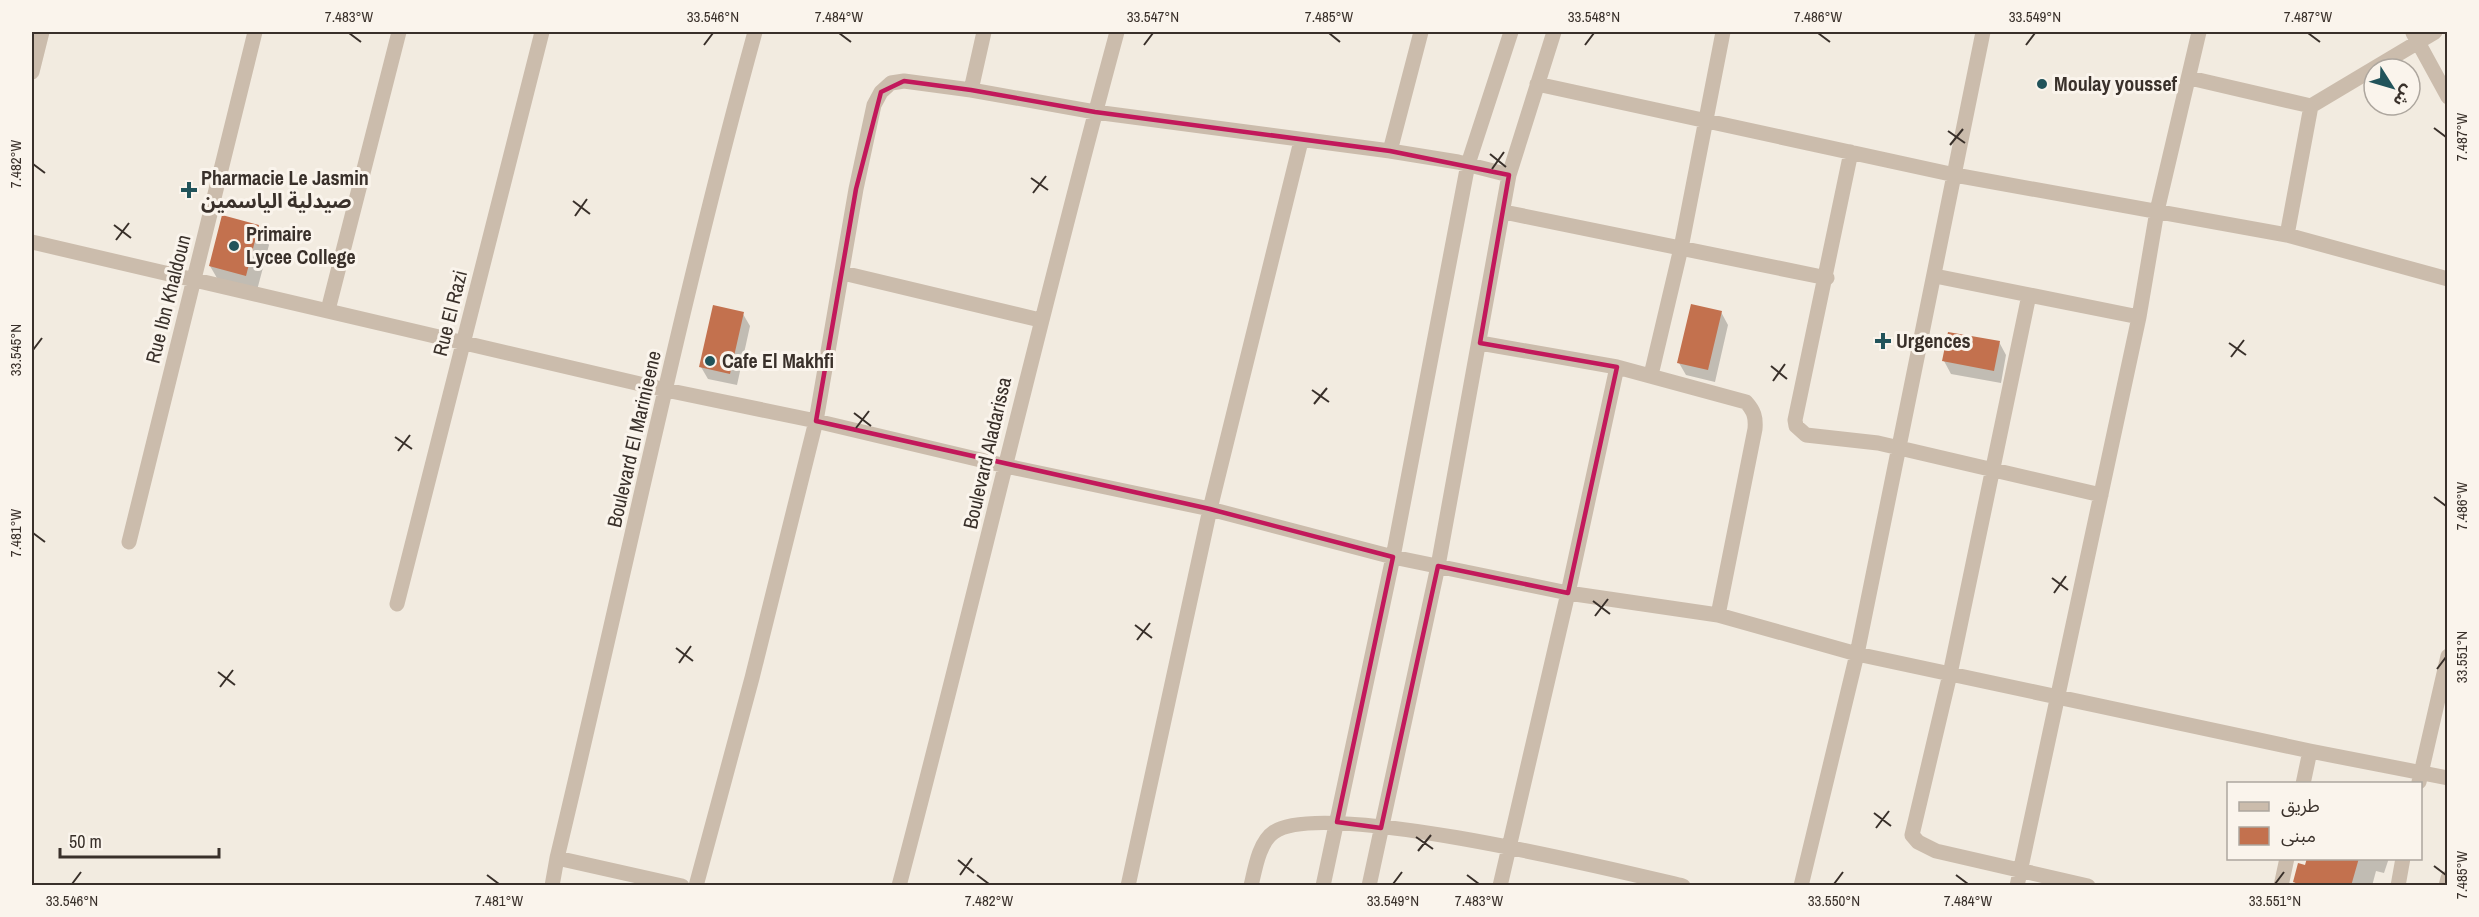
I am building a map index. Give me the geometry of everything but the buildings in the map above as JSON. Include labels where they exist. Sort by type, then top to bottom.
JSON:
[{"type":"street","points":[[32,72],[42,32]]},
{"type":"street","name":"Rue Ibn Khaldoun","points":[[129,542],[255,32]]},
{"type":"street","points":[[328,310],[399,32]]},
{"type":"street","name":"Rue El Razi","points":[[397,604],[542,32]]},
{"type":"street","name":"Boulevard El Marinieene","points":[[552,885],[666,390],[734,111],[756,32]]},
{"type":"street","points":[[971,90],[984,32]]},
{"type":"street","name":"Boulevard Aladarissa","points":[[899,885],[946,709],[1040,320],[1117,32]]},
{"type":"street","points":[[1390,151],[1421,32]]},
{"type":"street","points":[[1323,885],[1393,557],[1468,164],[1511,32]]},
{"type":"street","points":[[1369,885],[1438,566],[1509,175],[1554,32]]},
{"type":"street","points":[[1651,375],[1680,248],[1723,32]]},
{"type":"street","points":[[1801,885],[1857,654],[1983,32]]},
{"type":"street","points":[[2019,878],[2139,318],[2157,211],[2199,32]]},
{"type":"street","points":[[2287,236],[2311,106],[2415,36],[2435,32]]},
{"type":"street","points":[[2415,36],[2448,97]]},
{"type":"street","points":[[2190,78],[2311,106]]},
{"type":"street","points":[[696,885],[752,678],[816,421],[856,189],[874,105],[880,92],[891,83],[904,81],[971,90],[1095,112],[1390,151],[1468,164],[1509,175]]},
{"type":"street","points":[[1537,84],[1955,175],[2287,236],[2448,279]]},
{"type":"street","points":[[1128,885],[1210,509],[1301,141]]},
{"type":"street","points":[[1851,152],[1827,278],[1795,420],[1796,426],[1806,435],[1878,443],[2101,495]]},
{"type":"street","points":[[1504,212],[1827,278]]},
{"type":"street","points":[[32,242],[666,390],[1210,509],[1393,557],[1568,593],[1718,615],[1857,654],[2310,751],[2420,779],[2448,778]]},
{"type":"street","points":[[843,273],[1040,320]]},
{"type":"street","points":[[1935,276],[2139,318]]},
{"type":"street","points":[[2029,295],[1950,674],[1912,835],[1918,842],[1936,851],[2019,878],[2088,885]]},
{"type":"street","points":[[1480,343],[1617,367],[1746,402],[1756,419],[1718,615]]},
{"type":"street","points":[[1500,885],[1568,593],[1617,367]]},
{"type":"street","points":[[2420,779],[2448,656]]},
{"type":"street","points":[[2303,782],[2310,751]]},
{"type":"street","points":[[1251,885],[1262,848],[1273,832],[1294,825],[1337,822],[1510,847],[1683,885]]},
{"type":"street","points":[[557,858],[682,885]]},
{"type":"street","points":[[2281,885],[2287,860]]},
{"type":"street","points":[[2398,885],[2403,860]]},
{"type":"street","points":[[2446,885],[2448,878]]},
{"type":"highlighted area","points":[[904,81],[971,90],[1095,112],[1390,151],[1509,175],[1480,343],[1617,367],[1568,593],[1438,566],[1381,828],[1337,822],[1393,557],[1210,509],[816,421],[856,189],[881,92]]},
{"type":"place","name":"Moulay youssef","points":[[2042,84]]},
{"type":"place","name":"Pharmacie Le Jasmin صيدلية الياسمين","points":[[189,190]]},
{"type":"place","name":"Primaire Lycee College","points":[[234,246]]},
{"type":"place","name":"Urgences","points":[[1883,341]]},
{"type":"place","name":"Cafe El Makhfi","points":[[710,361]]}]
